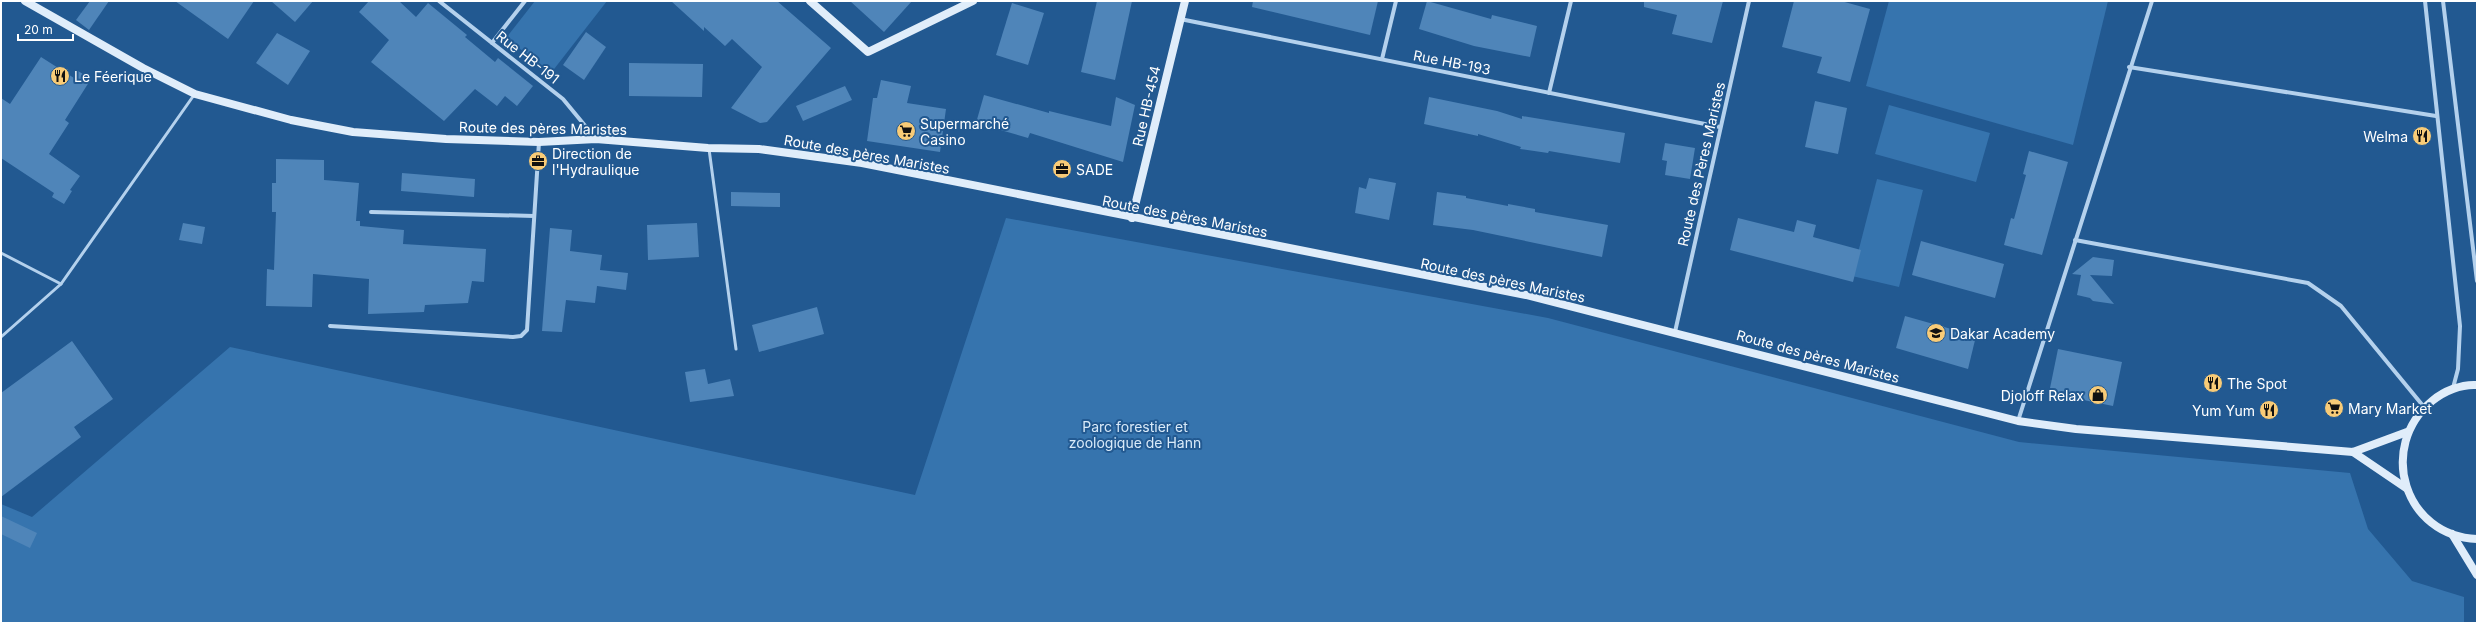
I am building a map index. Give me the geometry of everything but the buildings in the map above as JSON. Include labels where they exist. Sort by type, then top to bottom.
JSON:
[{"type":"street","name":"Route des pères Maristes","points":[[25,1],[143,68],[195,94],[291,120],[353,132],[446,139],[539,142],[596,139],[708,148],[759,149],[862,163],[1526,296],[1675,332],[2018,421],[2076,429],[2353,452],[2407,432]]},
{"type":"street","name":"Rue HB-191","points":[[439,1],[563,99],[596,139]]},
{"type":"street","points":[[492,43],[525,1]]},
{"type":"street","points":[[810,1],[868,52],[973,1]]},
{"type":"street","name":"Rue HB-454","points":[[1132,218],[1185,1]]},
{"type":"street","points":[[1382,60],[1396,1]]},
{"type":"street","points":[[1549,93],[1570,1]]},
{"type":"street","name":"Route des Pères Maristes","points":[[1675,332],[1749,1]]},
{"type":"street","points":[[2018,421],[2129,67],[2152,1]]},
{"type":"street","points":[[2425,1],[2436,116],[2460,326],[2458,369],[2453,389]]},
{"type":"street","points":[[2443,1],[2477,281]]},
{"type":"street","name":"Rue HB-193","points":[[1180,19],[1720,127]]},
{"type":"street","points":[[2129,67],[2436,116]]},
{"type":"street","points":[[330,326],[513,337],[521,336],[528,330],[539,142]]},
{"type":"street","points":[[371,212],[534,216]]},
{"type":"street","points":[[2075,240],[2308,283],[2340,306],[2424,407]]},
{"type":"street","points":[[2477,385],[2453,389],[2438,396],[2424,407],[2415,418],[2407,432],[2402,450],[2403,472],[2406,488],[2424,516],[2437,527],[2452,534],[2477,539]]},
{"type":"street","name":"Route des pères Maristes","points":[[2353,452],[2406,488]]},
{"type":"street","points":[[2452,534],[2477,575]]},
{"type":"lane","points":[[1,337],[61,284],[195,94]]},
{"type":"lane","points":[[708,148],[736,349]]},
{"type":"lane","points":[[1,253],[61,284]]},
{"type":"green space","points":[[535,1],[607,1],[551,73],[506,38]]},
{"type":"green space","points":[[1889,1],[2108,1],[2073,145],[1866,86]]},
{"type":"green space","points":[[1889,105],[1990,133],[1976,182],[1875,154]]},
{"type":"green space","points":[[1877,179],[1923,190],[1899,287],[1852,276]]},
{"type":"green space","name":"Parc forestier et zoologique de Hann","points":[[1006,218],[1548,318],[2019,442],[2350,473],[2368,529],[2412,581],[2464,597],[2464,623],[1,623],[1,504],[32,517],[230,347],[915,495]]},
{"type":"place","name":"Le Féerique","points":[[60,76]]},
{"type":"place","name":"Supermarché Casino","points":[[906,131]]},
{"type":"place","name":"Welma","points":[[2422,136]]},
{"type":"place","name":"Direction de l'Hydraulique","points":[[538,161]]},
{"type":"place","name":"SADE","points":[[1062,169]]},
{"type":"place","name":"Dakar Academy","points":[[1936,333]]},
{"type":"place","name":"The Spot","points":[[2213,383]]},
{"type":"place","name":"Djoloff Relax","points":[[2098,395]]},
{"type":"place","name":"Mary Market","points":[[2334,408]]},
{"type":"place","name":"Yum Yum","points":[[2269,410]]}]
